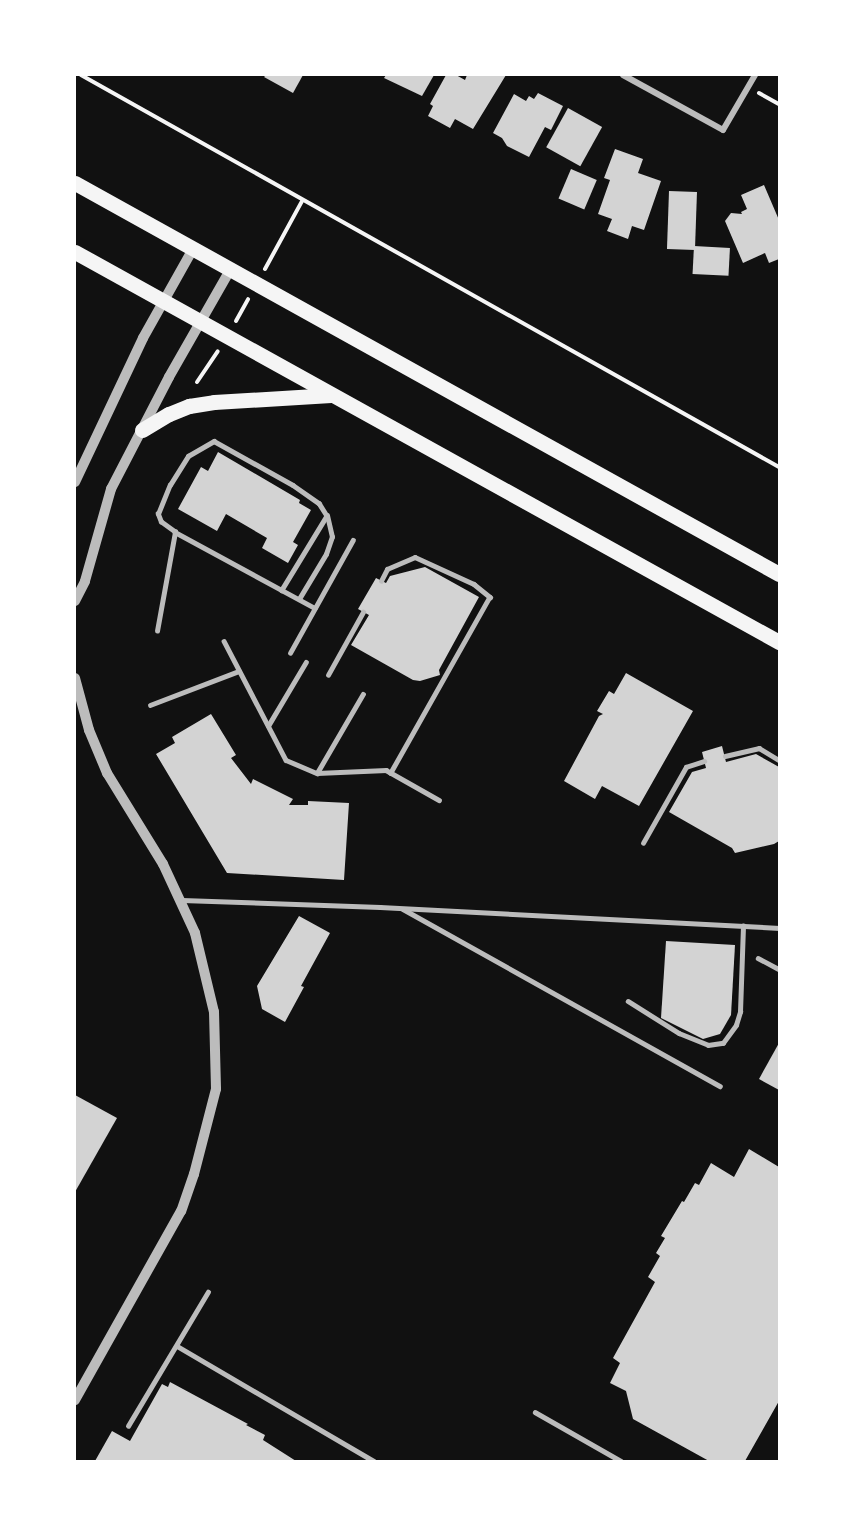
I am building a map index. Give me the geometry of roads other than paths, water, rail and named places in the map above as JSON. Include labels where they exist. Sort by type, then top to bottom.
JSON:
[{"type":"main road","points":[[75,183],[779,574]]},
{"type":"main road","points":[[75,252],[779,642]]},
{"type":"main road","points":[[142,430],[169,414],[189,406],[214,402],[332,395]]},
{"type":"street","points":[[623,75],[723,130],[755,75]]},
{"type":"street","points":[[75,482],[164,300],[193,249]]},
{"type":"street","points":[[75,601],[85,581],[111,489],[230,270]]},
{"type":"street","points":[[75,678],[89,730],[107,773],[182,900],[206,971],[214,1011],[216,1089],[194,1174],[180,1212],[75,1400]]},
{"type":"lane","points":[[299,599],[326,554],[332,537],[327,516],[319,503],[293,485],[214,441],[188,456],[158,514],[161,522],[175,532],[315,608]]},
{"type":"lane","points":[[282,590],[327,516]]},
{"type":"lane","points":[[157,631],[175,532]]},
{"type":"lane","points":[[290,653],[353,540]]},
{"type":"lane","points":[[381,581],[387,569],[415,557],[474,584],[490,597],[391,772]]},
{"type":"lane","points":[[328,675],[363,612]]},
{"type":"lane","points":[[224,641],[286,760],[317,772],[386,770],[439,800]]},
{"type":"lane","points":[[268,726],[306,662]]},
{"type":"lane","points":[[150,705],[239,671]]},
{"type":"lane","points":[[317,772],[363,694]]},
{"type":"lane","points":[[725,756],[759,748],[779,760]]},
{"type":"lane","points":[[643,843],[686,767],[704,761]]},
{"type":"lane","points":[[182,900],[400,908],[779,928]]},
{"type":"lane","points":[[400,908],[720,1086]]},
{"type":"lane","points":[[628,1001],[680,1033],[708,1045],[723,1043],[736,1025],[740,1012],[743,926]]},
{"type":"lane","points":[[758,958],[779,969]]},
{"type":"lane","points":[[128,1426],[208,1292]]},
{"type":"lane","points":[[177,1346],[374,1461]]},
{"type":"lane","points":[[535,1412],[621,1461]]}]
